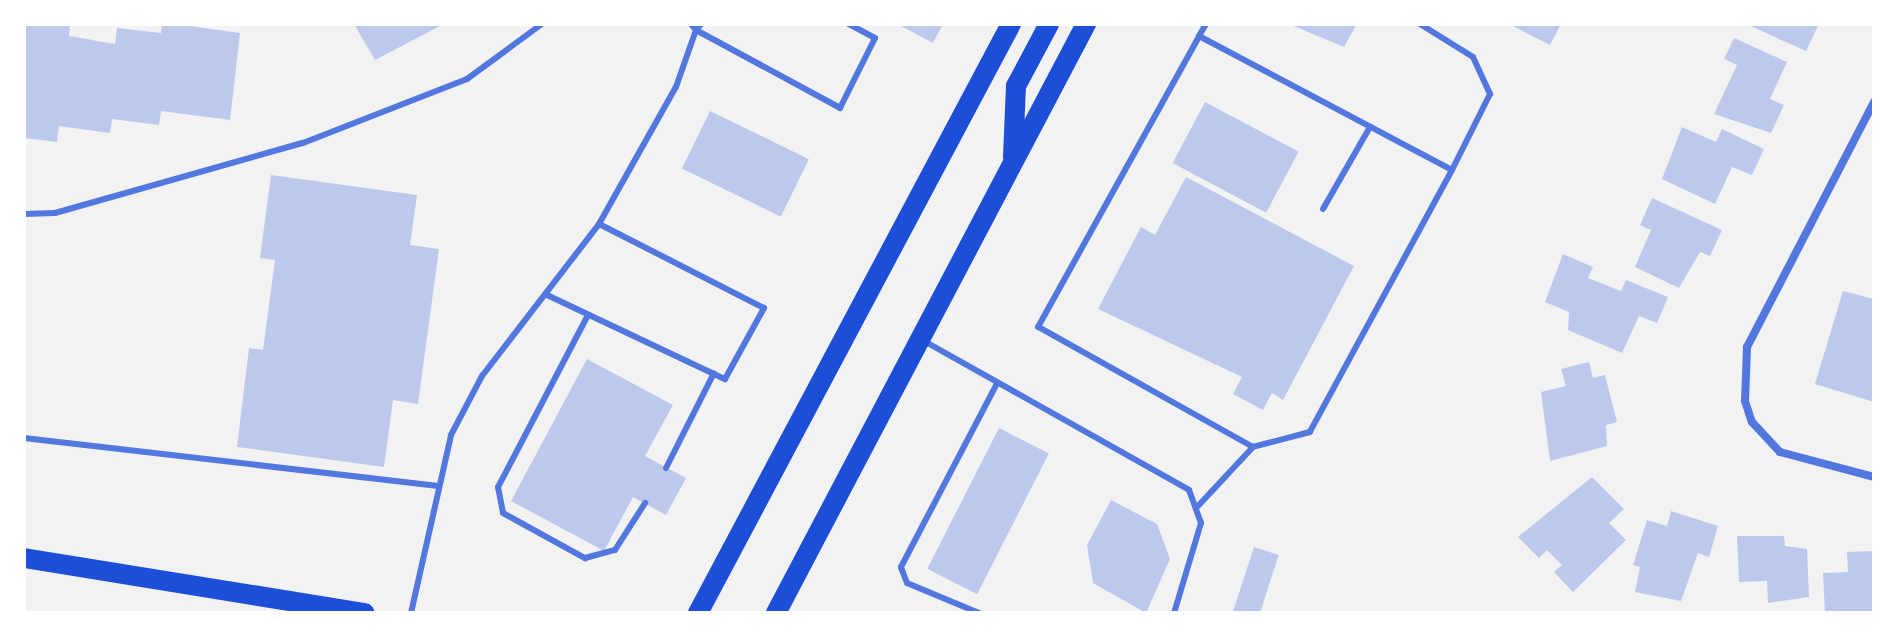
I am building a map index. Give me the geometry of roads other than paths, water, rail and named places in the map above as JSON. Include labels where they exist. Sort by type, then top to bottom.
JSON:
[{"type":"main road","points":[[698,613],[1011,24]]},
{"type":"main road","points":[[1013,165],[1016,86],[1049,24]]},
{"type":"main road","points":[[776,613],[1086,24]]},
{"type":"main road","points":[[25,559],[365,613]]},
{"type":"street","points":[[1874,102],[1747,347],[1745,401],[1752,422],[1780,452],[1874,477]]},
{"type":"lane","points":[[24,214],[55,213],[303,143],[467,79],[542,24]]},
{"type":"lane","points":[[411,613],[436,486],[451,435],[482,376],[599,224],[676,87],[696,26],[840,108],[875,38],[849,24]]},
{"type":"lane","points":[[1206,24],[1038,327],[1253,447]]},
{"type":"lane","points":[[1198,506],[1253,447],[1310,432],[1490,94],[1473,57],[1420,24]]},
{"type":"lane","points":[[1199,36],[1452,170]]},
{"type":"lane","points":[[1323,209],[1370,127]]},
{"type":"lane","points":[[547,295],[725,379],[764,308],[599,224]]},
{"type":"lane","points":[[588,315],[498,487],[503,513],[585,558],[615,550],[645,503]]},
{"type":"lane","points":[[921,340],[996,385],[1189,490],[1198,506],[1201,523],[1174,613]]},
{"type":"lane","points":[[666,468],[714,373]]},
{"type":"lane","points":[[979,613],[907,583],[901,567],[996,385]]},
{"type":"lane","points":[[24,438],[436,486]]}]
